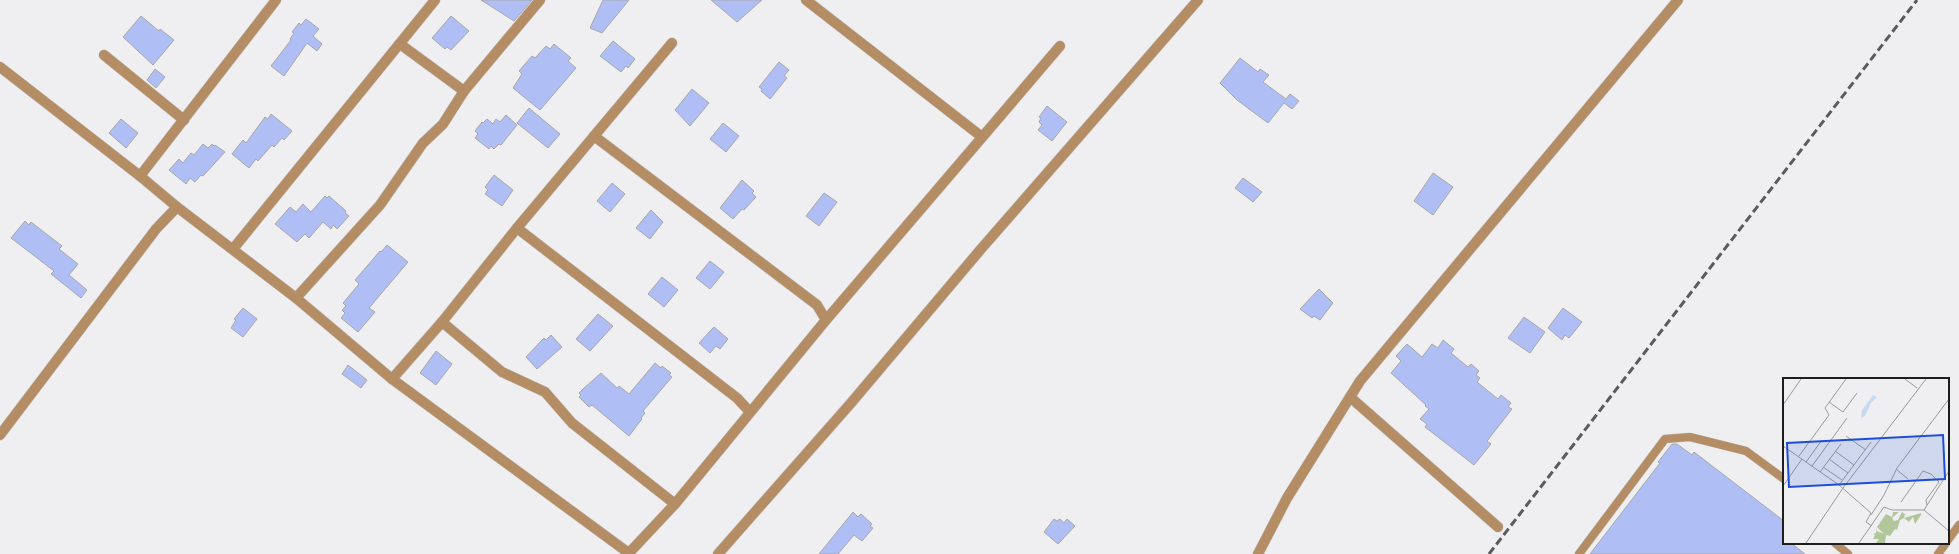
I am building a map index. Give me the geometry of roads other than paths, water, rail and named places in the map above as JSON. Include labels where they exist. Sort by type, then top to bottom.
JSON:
[{"type":"street","points":[[140,176],[276,0]]},
{"type":"street","points":[[233,250],[435,0]]},
{"type":"street","points":[[296,298],[380,205],[423,143],[443,124],[464,91],[540,0]]},
{"type":"street","points":[[806,0],[982,137]]},
{"type":"street","points":[[718,554],[851,403],[981,249],[1198,0]]},
{"type":"street","points":[[1258,554],[1287,498],[1360,381],[1678,0]]},
{"type":"street","points":[[392,379],[442,322],[517,228],[672,43]]},
{"type":"street","points":[[400,44],[464,91]]},
{"type":"street","points":[[0,67],[140,176],[177,207],[296,298],[392,379],[629,554],[675,504],[826,320],[1060,46]]},
{"type":"street","points":[[104,55],[184,120]]},
{"type":"street","points":[[594,136],[817,305],[826,320]]},
{"type":"street","points":[[0,435],[156,229],[177,207]]},
{"type":"street","points":[[517,228],[737,398],[750,412]]},
{"type":"street","points":[[442,322],[502,372],[545,392],[572,423],[675,504]]},
{"type":"street","points":[[1350,397],[1498,527]]},
{"type":"lane","points":[[1579,554],[1665,439],[1690,437],[1746,451],[1783,478]]},
{"type":"lane","points":[[1949,539],[1959,524]]},
{"type":"lane","points":[[1836,544],[1848,554]]},
{"type":"lane","points":[[1938,554],[1945,544]]},
{"type":"railway","points":[[1489,554],[1917,0]]}]
